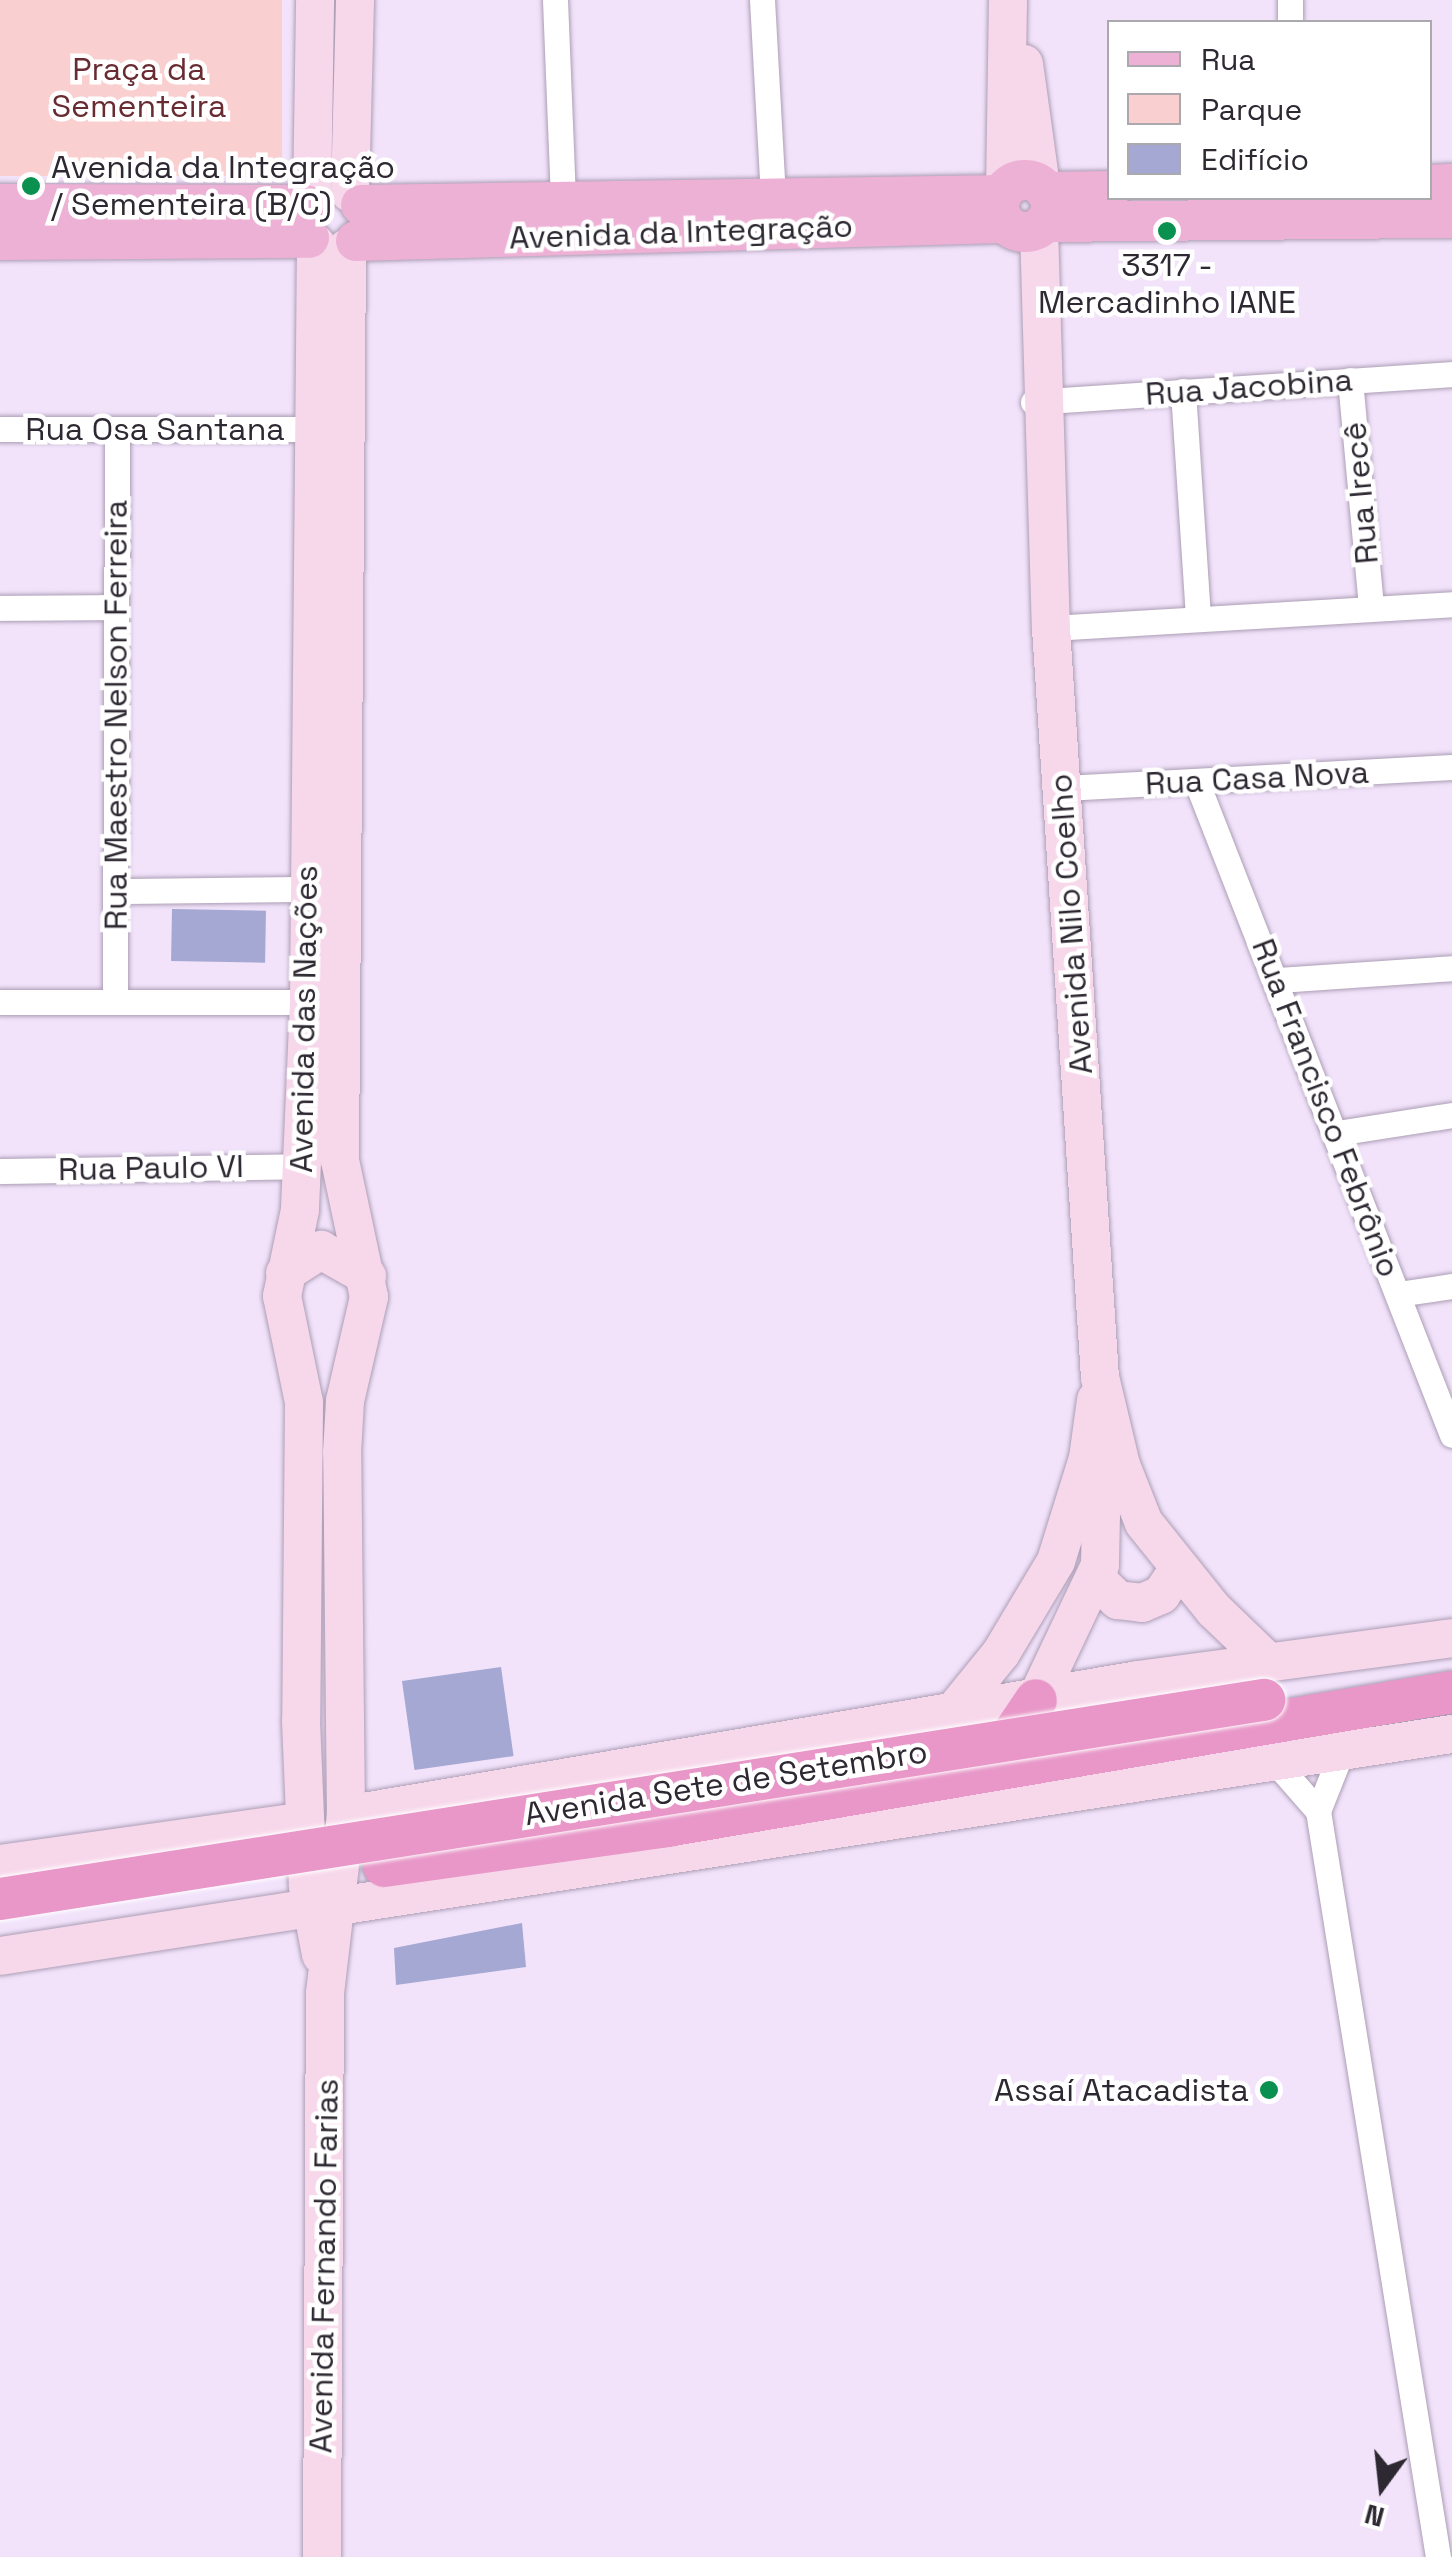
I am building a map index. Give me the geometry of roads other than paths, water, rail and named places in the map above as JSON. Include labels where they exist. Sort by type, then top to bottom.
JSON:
[{"type":"highway","name":"Avenida Sete de Setembro","points":[[0,1898],[1009,1740],[1268,1693],[1452,1669]]},
{"type":"highway","name":"Avenida Sete de Setembro","points":[[0,1921],[667,1826],[1268,1693],[1452,1692]]},
{"type":"highway","points":[[1009,1740],[1036,1700]]},
{"type":"main road","name":"Avenida das Nações","points":[[314,0],[332,221],[340,1161],[367,1276],[367,1322],[345,1401],[342,1453],[346,1815],[325,1907]]},
{"type":"main road","name":"Avenida das Nações","points":[[325,1907],[304,1805],[304,1402],[282,1316],[302,1166],[309,1002],[311,429],[355,0]]},
{"type":"main road","name":"Avenida Nilo Coelho","points":[[1010,0],[1040,402],[1050,628],[1100,1377]]},
{"type":"main road","name":"Avenida da Integração","points":[[0,204],[332,221],[1024,208],[1107,191]]},
{"type":"main road","name":"Avenida da Integração","points":[[0,240],[332,221],[563,202],[773,197],[1024,208],[1452,218]]},
{"type":"main road","points":[[285,1273],[321,1250],[367,1276]]},
{"type":"main road","points":[[950,1717],[1001,1653],[1056,1561],[1088,1458],[1100,1377]]},
{"type":"main road","points":[[1100,1377],[1128,1490],[1178,1570],[1268,1693]]},
{"type":"main road","points":[[1036,1700],[1095,1578],[1101,1514],[1088,1458]]},
{"type":"main road","points":[[1095,1578],[1118,1600],[1142,1603],[1161,1596],[1178,1570]]},
{"type":"main road","name":"Avenida Sete de Setembro","points":[[346,1815],[1036,1700],[1268,1693],[1452,1638]]},
{"type":"main road","name":"Avenida Sete de Setembro","points":[[0,1956],[1452,1734]]},
{"type":"main road","points":[[346,1772],[373,1795],[406,1802]]},
{"type":"main road","points":[[0,1864],[304,1805]]},
{"type":"main road","name":"Avenida Fernando Farias","points":[[322,2557],[325,1907]]},
{"type":"street","points":[[555,0],[563,202]]},
{"type":"street","points":[[762,0],[773,197]]},
{"type":"street","name":"Rua Jacobina","points":[[1040,402],[1452,374]]},
{"type":"street","name":"Rua Irecê","points":[[1350,380],[1371,607]]},
{"type":"street","points":[[1184,392],[1198,618]]},
{"type":"street","name":"Rua Osa Santana","points":[[0,429],[311,429]]},
{"type":"street","name":"Rua Maestro Nelson Ferreira","points":[[115,1002],[117,429]]},
{"type":"street","points":[[1050,628],[1452,604]]},
{"type":"street","points":[[0,608],[116,607]]},
{"type":"street","name":"Rua Casa Nova","points":[[1062,788],[1452,767]]},
{"type":"street","name":"Rua Francisco Febrônio","points":[[1197,782],[1278,980],[1452,1435]]},
{"type":"street","points":[[116,890],[307,889]]},
{"type":"street","points":[[1278,980],[1452,968]]},
{"type":"street","points":[[0,1002],[309,1002]]},
{"type":"street","points":[[1337,1133],[1452,1116]]},
{"type":"street","name":"Rua Paulo VI","points":[[0,1171],[302,1166]]},
{"type":"street","points":[[1398,1294],[1452,1286]]},
{"type":"street","points":[[1341,1754],[1318,1811],[1438,2557]]},
{"type":"street","points":[[1275,1762],[1318,1811]]},
{"type":"place","name":"Avenida da Integração / Sementeira (B/C)","points":[[31,186]]},
{"type":"place","name":"3317 - Mercadinho IANE","points":[[1167,231]]},
{"type":"place","name":"Assaí Atacadista","points":[[1269,2090]]},
{"type":"park label","name":"Praça da Sementeira","points":[[139,88]]}]
